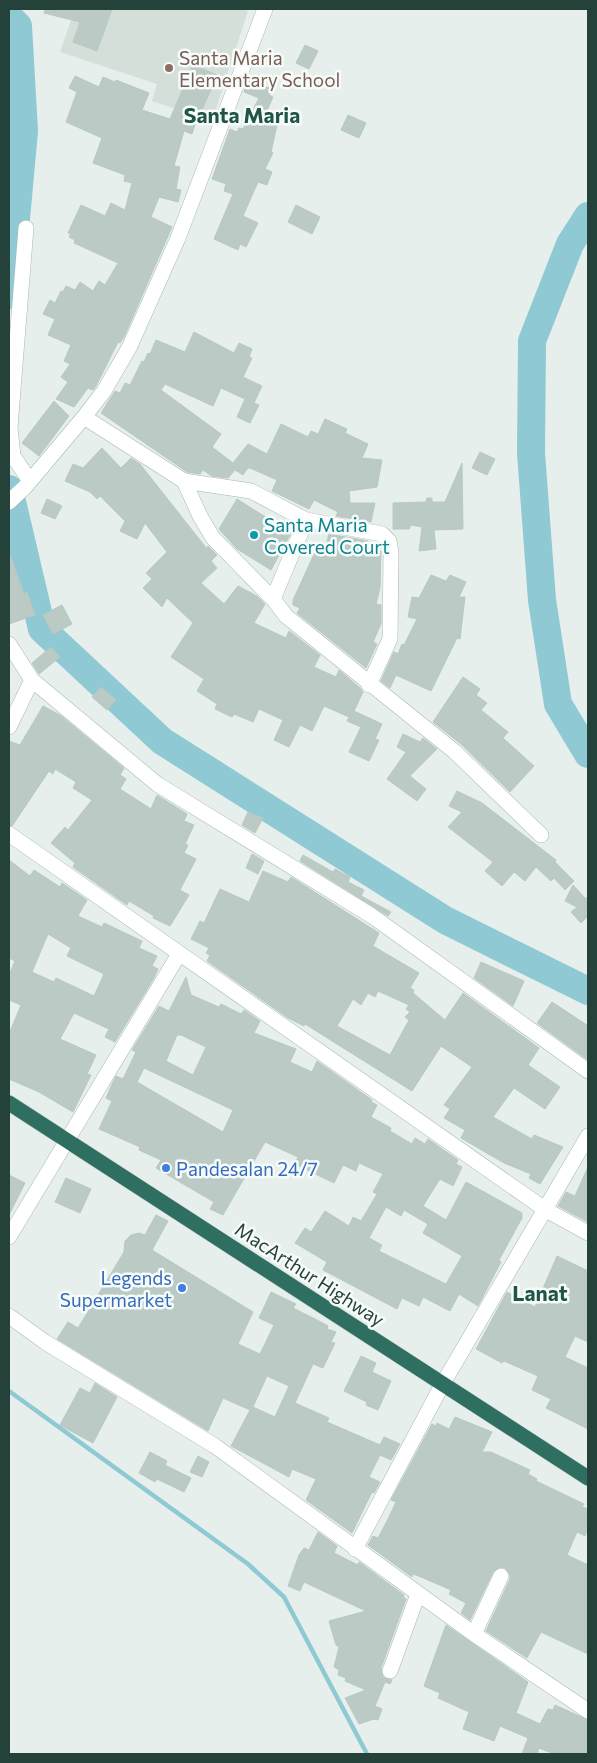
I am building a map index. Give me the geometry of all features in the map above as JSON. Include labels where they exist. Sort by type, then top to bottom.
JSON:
[{"type":"highway","name":"MacArthur Highway","points":[[9,1103],[588,1478]]},
{"type":"street","points":[[9,502],[28,484],[84,418],[116,370],[153,297],[178,238],[265,9]]},
{"type":"street","points":[[26,228],[10,427],[13,456],[28,484]]},
{"type":"street","points":[[84,418],[184,481],[251,491],[306,520],[382,534],[389,541],[391,552],[390,639],[369,685]]},
{"type":"street","points":[[184,481],[200,516],[213,538],[298,627],[471,767],[541,835]]},
{"type":"street","points":[[273,599],[306,520]]},
{"type":"street","points":[[9,644],[32,680],[157,784],[372,916],[588,1071]]},
{"type":"street","points":[[9,727],[32,680]]},
{"type":"street","points":[[9,834],[546,1210],[588,1234]]},
{"type":"street","points":[[9,1237],[180,954]]},
{"type":"street","points":[[355,1549],[442,1385],[588,1136]]},
{"type":"street","points":[[9,1316],[45,1342],[215,1446],[474,1634],[588,1711]]},
{"type":"street","points":[[474,1634],[501,1576]]},
{"type":"street","points":[[390,1671],[418,1594]]},
{"type":"shaded area","name":"Santa Maria Elementary School","points":[[75,9],[240,9],[248,11],[212,121],[152,101],[157,84],[60,52]]},
{"type":"building","points":[[45,9],[112,9],[97,51],[73,42],[80,22],[44,13]]},
{"type":"building","points":[[305,45],[318,51],[309,69],[296,63]]},
{"type":"building","points":[[193,65],[217,75],[202,110],[200,109],[192,134],[184,131],[174,166],[180,167],[176,189],[181,190],[178,202],[159,197],[151,217],[172,227],[124,337],[120,343],[118,342],[96,386],[93,390],[88,388],[74,407],[56,399],[68,382],[61,377],[70,364],[64,361],[71,345],[48,335],[55,319],[43,314],[50,300],[55,303],[66,286],[75,290],[80,282],[93,291],[99,281],[105,285],[118,263],[74,243],[75,240],[69,237],[71,234],[68,233],[81,205],[105,216],[111,203],[125,210],[132,183],[124,181],[125,175],[93,163],[102,138],[66,122],[77,92],[69,88],[75,76],[99,87],[103,77],[115,82],[116,80],[149,93],[142,110],[170,119]]},
{"type":"building","points":[[248,80],[272,89],[269,95],[273,97],[266,113],[279,116],[271,152],[273,153],[265,169],[272,172],[267,185],[258,182],[243,216],[258,223],[246,247],[240,244],[238,250],[214,239],[233,194],[224,191],[226,184],[212,179],[230,129],[237,132],[239,128],[243,129],[259,98],[244,92]]},
{"type":"building","points":[[348,115],[366,123],[359,138],[341,130]]},
{"type":"building","points":[[296,205],[320,217],[312,234],[288,222]]},
{"type":"building","points":[[194,332],[234,353],[239,343],[252,349],[249,357],[252,358],[243,377],[262,386],[254,403],[259,405],[250,423],[237,417],[245,399],[221,388],[213,406],[165,384],[161,390],[221,434],[212,447],[233,463],[248,444],[267,454],[281,424],[308,437],[311,431],[318,434],[325,419],[347,429],[345,433],[368,444],[362,458],[382,460],[377,487],[349,491],[350,503],[375,503],[371,522],[336,516],[338,512],[314,500],[309,509],[272,491],[277,480],[250,468],[243,475],[235,470],[228,478],[212,476],[203,470],[200,474],[187,472],[101,413],[115,391],[120,393],[125,383],[130,385],[142,361],[144,362],[148,353],[150,354],[156,340],[185,352]]},
{"type":"building","points":[[54,401],[69,416],[39,456],[22,443]]},
{"type":"building","points":[[102,448],[121,468],[131,458],[140,464],[207,549],[208,546],[217,555],[211,561],[217,568],[201,583],[224,604],[238,586],[257,596],[265,604],[254,623],[286,638],[289,631],[320,655],[314,667],[336,677],[339,670],[360,688],[363,692],[354,711],[382,724],[375,739],[379,740],[369,761],[349,752],[361,727],[347,721],[349,717],[324,706],[312,731],[300,725],[289,747],[274,740],[283,720],[259,709],[253,722],[234,714],[232,717],[215,709],[217,704],[197,691],[204,679],[171,657],[193,623],[167,598],[162,607],[143,588],[152,579],[146,573],[167,552],[145,523],[137,539],[120,531],[125,521],[100,496],[97,499],[90,492],[65,481],[73,464],[83,468]]},
{"type":"building","points":[[480,452],[495,459],[487,475],[472,468]]},
{"type":"building","points":[[462,463],[463,529],[434,530],[436,549],[419,551],[422,527],[411,525],[409,529],[393,529],[393,503],[426,502],[427,498],[432,498],[432,502],[445,502]]},
{"type":"building","points":[[47,499],[62,506],[55,519],[41,513]]},
{"type":"building","name":"Santa Maria Covered Court","points":[[237,499],[291,533],[271,570],[237,549],[219,529]]},
{"type":"building","points":[[329,534],[368,541],[367,548],[381,551],[380,588],[376,604],[381,605],[381,624],[373,642],[377,644],[366,668],[297,613],[300,608],[293,605],[293,600],[316,550],[324,553]]},
{"type":"building","points":[[9,557],[11,557],[24,594],[27,592],[35,615],[9,624]]},
{"type":"building","points":[[431,575],[446,581],[450,575],[466,582],[459,597],[465,597],[460,639],[457,638],[431,691],[396,675],[390,688],[381,681],[394,652],[398,654],[417,619],[408,617],[412,597],[419,598]]},
{"type":"building","points":[[62,605],[72,624],[53,634],[43,615]]},
{"type":"building","points":[[51,647],[60,657],[39,674],[32,663]]},
{"type":"building","points":[[463,677],[480,689],[476,695],[487,703],[481,710],[508,732],[503,738],[534,766],[510,792],[461,744],[433,722]]},
{"type":"building","points":[[101,687],[116,700],[107,710],[92,697]]},
{"type":"building","points":[[43,706],[60,715],[124,768],[120,775],[126,779],[120,789],[151,809],[157,795],[187,814],[184,821],[194,825],[185,844],[188,845],[184,853],[196,859],[180,890],[189,895],[170,926],[153,918],[154,916],[129,901],[127,905],[73,867],[75,863],[51,843],[65,827],[68,830],[92,800],[73,788],[76,782],[55,769],[53,774],[49,771],[12,826],[9,825],[9,741],[20,745]]},
{"type":"building","points":[[403,734],[420,742],[423,738],[437,749],[410,776],[426,789],[417,801],[387,779],[406,752],[397,747]]},
{"type":"building","points":[[457,791],[482,803],[556,860],[555,862],[574,881],[565,890],[554,878],[551,881],[536,867],[525,881],[514,872],[502,886],[485,871],[493,862],[448,827],[462,812],[449,806]]},
{"type":"building","points":[[248,812],[263,818],[255,833],[242,825]]},
{"type":"building","points":[[252,854],[264,861],[258,874],[246,868]]},
{"type":"building","points":[[303,855],[333,872],[335,869],[350,877],[348,882],[364,890],[361,896],[391,912],[388,916],[300,861]]},
{"type":"building","points":[[9,860],[30,876],[34,870],[60,887],[62,883],[87,900],[78,916],[102,927],[104,923],[142,941],[139,948],[157,956],[152,966],[158,969],[154,978],[115,1042],[105,1037],[109,1029],[74,1013],[60,1039],[96,1055],[87,1074],[91,1075],[73,1112],[39,1092],[9,1079],[9,1034],[21,1005],[9,1000],[9,975],[15,961],[9,958]],"holes":[[[48,934],[71,948],[67,956],[104,974],[94,996],[56,978],[54,982],[32,972]]]},
{"type":"building","points":[[263,871],[288,882],[291,877],[379,933],[373,946],[419,973],[410,988],[414,990],[413,993],[445,1020],[463,993],[539,1048],[528,1065],[560,1087],[545,1109],[514,1088],[493,1117],[532,1139],[534,1135],[563,1147],[540,1184],[529,1178],[531,1174],[504,1163],[461,1138],[465,1130],[444,1118],[450,1109],[444,1105],[472,1067],[441,1046],[412,1091],[305,1024],[304,1026],[288,1018],[207,961],[210,955],[206,953],[209,948],[191,939],[200,921],[204,923],[220,889],[249,902]],"holes":[[[378,991],[409,1005],[406,1009],[410,1012],[405,1017],[409,1020],[390,1055],[337,1026],[353,999],[361,1005],[368,993],[375,997]]]},
{"type":"building","points":[[573,885],[586,899],[588,896],[588,916],[581,923],[571,912],[577,907],[565,901]]},
{"type":"building","points":[[481,962],[524,981],[513,1006],[474,978]]},
{"type":"building","points":[[186,977],[191,995],[219,1007],[221,1004],[241,1014],[244,1010],[260,1021],[254,1033],[296,1049],[290,1062],[312,1072],[317,1061],[372,1100],[371,1102],[377,1105],[371,1117],[391,1128],[390,1131],[412,1144],[415,1138],[425,1144],[428,1139],[458,1160],[456,1164],[462,1167],[453,1186],[440,1179],[423,1206],[446,1220],[466,1182],[522,1213],[522,1218],[499,1260],[501,1262],[478,1306],[459,1294],[450,1311],[423,1297],[419,1306],[402,1298],[397,1309],[323,1270],[327,1262],[295,1243],[305,1228],[311,1232],[325,1211],[349,1226],[353,1217],[361,1221],[377,1194],[373,1192],[383,1174],[359,1163],[356,1171],[343,1165],[334,1183],[295,1164],[298,1157],[265,1142],[223,1215],[210,1209],[214,1202],[156,1168],[161,1160],[139,1150],[140,1147],[99,1129],[112,1101],[106,1098],[116,1076],[123,1079],[136,1052],[132,1050],[159,1006],[169,1011]],"holes":[[[177,1035],[181,1035],[206,1047],[193,1075],[166,1061]],[[144,1068],[233,1110],[223,1132],[137,1082]],[[386,1207],[401,1216],[404,1210],[428,1224],[423,1233],[462,1256],[446,1284],[379,1251],[382,1245],[369,1238]]]},
{"type":"building","points":[[552,1002],[587,1025],[588,1023],[588,1060],[537,1023]]},
{"type":"building","points":[[588,1167],[588,1222],[558,1206],[566,1192],[575,1196]]},
{"type":"building","points":[[9,1175],[25,1183],[9,1215]]},
{"type":"building","points":[[66,1178],[91,1189],[80,1213],[55,1202]]},
{"type":"building","points":[[156,1215],[168,1221],[152,1250],[253,1312],[238,1344],[260,1354],[274,1325],[259,1318],[271,1292],[296,1304],[293,1308],[328,1326],[327,1329],[336,1332],[331,1342],[335,1343],[323,1368],[313,1364],[295,1403],[329,1418],[327,1422],[380,1445],[384,1437],[400,1444],[391,1460],[380,1455],[369,1477],[380,1482],[374,1493],[372,1492],[352,1533],[306,1500],[316,1479],[292,1469],[289,1477],[231,1446],[250,1410],[223,1398],[208,1431],[57,1339],[68,1322],[78,1328],[124,1252],[125,1241],[131,1235],[139,1233],[145,1235]],"holes":[[[267,1376],[289,1386],[275,1417],[253,1407]]]},
{"type":"building","points":[[557,1256],[588,1271],[588,1342],[575,1336],[565,1357],[588,1368],[588,1429],[546,1408],[551,1399],[532,1390],[538,1376],[504,1361],[502,1363],[476,1349],[507,1292],[535,1307]]},
{"type":"building","points":[[361,1356],[376,1363],[372,1372],[391,1381],[378,1410],[366,1405],[367,1402],[344,1391]]},
{"type":"building","points":[[95,1383],[117,1397],[93,1443],[60,1425],[80,1388],[90,1393]]},
{"type":"building","points":[[455,1417],[492,1432],[482,1452],[491,1452],[530,1470],[528,1474],[537,1479],[536,1481],[584,1504],[582,1507],[588,1509],[588,1529],[585,1536],[577,1532],[567,1555],[588,1565],[588,1654],[541,1632],[527,1658],[486,1631],[510,1579],[510,1575],[505,1568],[500,1567],[493,1572],[470,1620],[461,1613],[466,1603],[449,1594],[451,1590],[413,1574],[412,1577],[368,1545],[373,1536],[378,1538],[387,1521],[396,1502],[391,1500],[432,1424],[436,1426],[437,1423],[449,1429]]},
{"type":"building","points":[[150,1452],[167,1461],[165,1465],[191,1478],[184,1492],[157,1479],[155,1482],[139,1473]]},
{"type":"building","points":[[198,1456],[209,1462],[202,1477],[190,1472]]},
{"type":"building","points":[[318,1532],[337,1546],[334,1553],[358,1565],[359,1562],[404,1595],[403,1597],[406,1599],[381,1668],[383,1677],[392,1680],[390,1684],[385,1682],[375,1706],[382,1709],[378,1720],[374,1719],[359,1724],[345,1698],[366,1690],[345,1681],[346,1678],[338,1675],[339,1670],[334,1667],[339,1647],[336,1645],[329,1621],[366,1611],[304,1582],[300,1591],[288,1586],[299,1555],[304,1548],[309,1550]]},
{"type":"building","points":[[446,1625],[528,1682],[516,1713],[540,1724],[548,1709],[553,1710],[555,1705],[588,1720],[588,1754],[554,1754],[539,1748],[537,1754],[522,1754],[528,1738],[500,1726],[494,1741],[463,1729],[469,1712],[438,1698],[440,1693],[424,1686]]},
{"type":"waterway","points":[[9,17],[18,26],[24,131],[9,295]]},
{"type":"waterway","points":[[588,216],[570,244],[532,341],[531,453],[542,600],[558,704],[588,754]]},
{"type":"waterway","points":[[9,489],[42,629],[162,741],[445,920],[588,991]]},
{"type":"waterway","points":[[9,1391],[248,1564],[284,1597],[367,1754]]},
{"type":"place","name":"Santa Maria Elementary School","points":[[169,68]]},
{"type":"place","name":"Santa Maria Covered Court","points":[[254,535]]},
{"type":"place","name":"Pandesalan 24/7","points":[[166,1168]]},
{"type":"place","name":"Legends Supermarket","points":[[182,1288]]},
{"type":"district","name":"Santa Maria","points":[[242,114]]},
{"type":"district","name":"Lanat","points":[[540,1292]]}]
